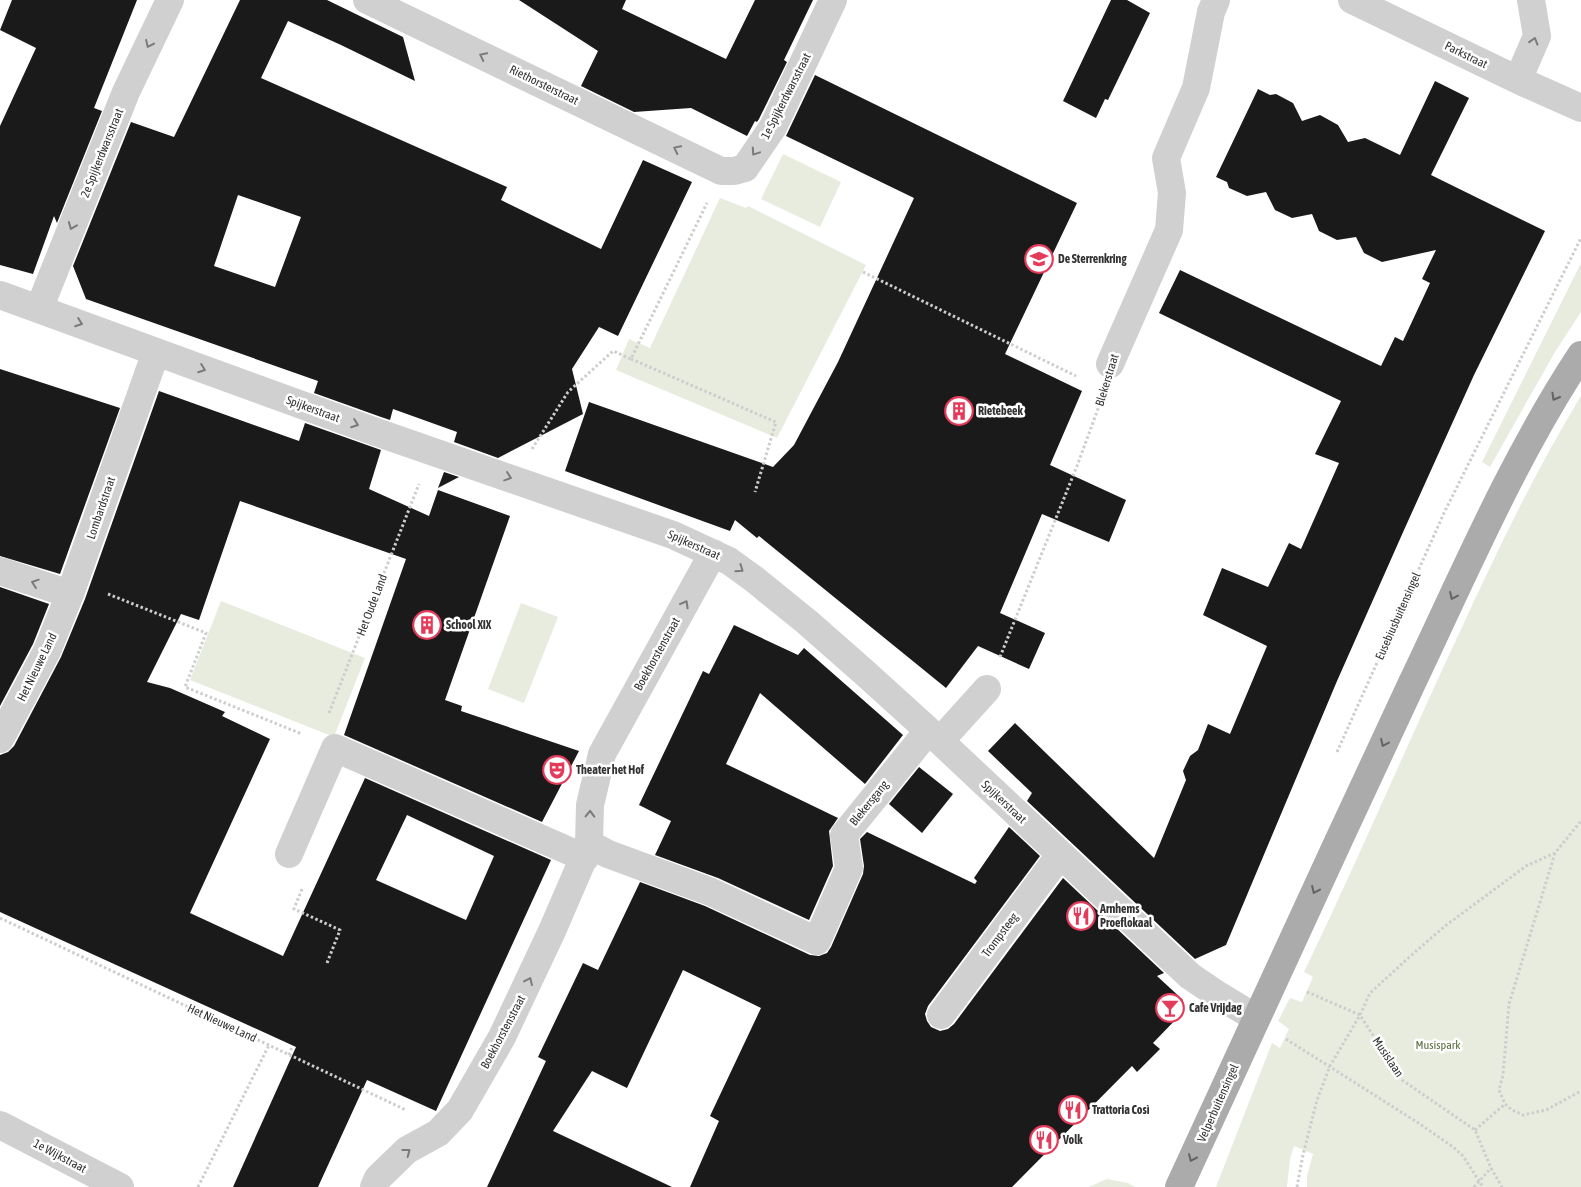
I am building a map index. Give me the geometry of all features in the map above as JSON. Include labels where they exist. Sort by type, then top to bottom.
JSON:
[{"type":"main road","points":[[1256,1018],[1474,552],[1526,448],[1581,355]]},
{"type":"main road","name":"Velperbuitensingel","points":[[1179,1187],[1256,1018]]},
{"type":"street","name":"2e Spijkerdwarsstraat","points":[[39,309],[126,92],[170,0]]},
{"type":"street","name":"Riethorsterstraat","points":[[367,0],[721,171]]},
{"type":"street","name":"1e Spijkerdwarsstraat","points":[[721,171],[734,171],[745,168],[773,127],[833,0]]},
{"type":"street","name":"Blekerstraat","points":[[1110,364],[1169,230],[1172,193],[1166,158],[1196,88],[1211,12],[1216,0]]},
{"type":"street","name":"Parkstraat","points":[[1352,0],[1518,80],[1581,108]]},
{"type":"street","points":[[1518,80],[1537,36],[1531,0]]},
{"type":"street","name":"Spijkerstraat","points":[[0,295],[432,451],[673,535],[729,561],[806,622],[934,736],[1190,976],[1256,1018]]},
{"type":"street","name":"Lombardstraat","points":[[73,588],[156,352]]},
{"type":"street","name":"Boekhorstenstraat","points":[[374,1187],[378,1178],[407,1150],[438,1134],[445,1128],[460,1110],[502,1037],[587,851],[590,805],[602,754],[713,553]]},
{"type":"street","points":[[0,571],[73,588]]},
{"type":"street","name":"Het Nieuwe Land","points":[[0,739],[47,651],[73,588]]},
{"type":"street","points":[[934,736],[987,689]]},
{"type":"street","name":"Blekersgang","points":[[587,851],[608,854],[711,892],[817,941],[849,868],[844,835],[934,736]]},
{"type":"street","points":[[288,854],[326,744],[587,851]]},
{"type":"street","name":"Trompsteeg","points":[[941,1015],[1060,855]]},
{"type":"street","name":"1e Wijkstraat","points":[[0,1125],[120,1187]]},
{"type":"path","points":[[631,360],[721,171]]},
{"type":"path","name":"Eusebiusbuitensingel","points":[[1335,757],[1444,513],[1581,238]]},
{"type":"path","points":[[863,272],[1078,377]]},
{"type":"path","points":[[512,478],[568,392],[612,351],[776,422],[755,492]]},
{"type":"path","name":"Blekerstraat","points":[[987,689],[1080,458],[1105,390],[1110,364]]},
{"type":"path","name":"Het Oude Land","points":[[326,744],[348,667],[432,451]]},
{"type":"path","points":[[73,588],[206,633],[185,687],[326,744]]},
{"type":"path","points":[[1581,821],[1555,852],[1509,1004],[1503,1075],[1498,1090],[1505,1104],[1523,1115],[1546,1110],[1581,1091]]},
{"type":"path","points":[[1297,1187],[1317,1100],[1330,1066],[1360,1015],[1370,993],[1445,926],[1526,866],[1555,852]]},
{"type":"path","points":[[288,854],[303,885],[294,909],[340,930],[327,963]]},
{"type":"path","name":"Het Nieuwe Land","points":[[0,918],[445,1128]]},
{"type":"path","points":[[1274,979],[1360,1015]]},
{"type":"path","name":"Musislaan","points":[[1360,1015],[1402,1080],[1475,1130]]},
{"type":"path","points":[[1256,1018],[1453,1147],[1463,1156],[1483,1187]]},
{"type":"path","points":[[198,1187],[269,1045]]},
{"type":"path","points":[[289,1055],[292,1047]]},
{"type":"path","points":[[1502,1187],[1491,1168],[1475,1130],[1505,1104]]},
{"type":"path","points":[[1474,1187],[1491,1168]]},
{"type":"green space","points":[[783,154],[841,182],[820,227],[761,199]]},
{"type":"green space","points":[[720,198],[746,208],[748,206],[866,265],[777,438],[616,370],[629,339],[650,348]]},
{"type":"green space","points":[[1581,263],[1581,312],[1555,352],[1490,467],[1482,462]]},
{"type":"green space","name":"Musispark","points":[[1581,396],[1581,1187],[1307,1187],[1307,1176],[1313,1154],[1294,1146],[1290,1159],[1287,1187],[1216,1187],[1272,1043],[1280,1048],[1289,1029],[1278,1021],[1290,998],[1302,1002],[1313,977],[1304,972],[1443,668],[1519,509]]},
{"type":"green space","points":[[221,601],[365,658],[334,737],[190,680]]},
{"type":"green space","points":[[521,603],[558,617],[524,703],[488,689]]},
{"type":"green space","points":[[1107,1179],[1128,1183],[1135,1187],[1089,1187]]},
{"type":"building","points":[[12,0],[137,0],[94,108],[102,111],[57,223],[54,216],[33,274],[0,265],[0,126],[36,48],[0,30]]},
{"type":"building","points":[[240,0],[327,0],[403,37],[415,81],[288,21],[261,78],[507,187],[501,200],[601,249],[643,160],[692,182],[618,336],[599,327],[572,369],[583,414],[498,458],[454,442],[457,432],[393,409],[390,420],[314,393],[318,381],[86,299],[73,266],[131,122],[174,137]],"holes":[[[238,195],[301,217],[275,287],[214,266]]]},
{"type":"building","points":[[519,0],[626,0],[622,9],[726,59],[755,0],[813,0],[784,60],[787,62],[759,119],[757,122],[755,121],[747,136],[691,108],[634,112],[581,86],[598,51]]},
{"type":"building","points":[[1111,0],[1127,0],[1150,13],[1108,100],[1105,99],[1096,118],[1063,101]]},
{"type":"building","points":[[815,75],[1077,203],[1005,354],[1082,391],[1050,465],[1126,500],[1109,542],[1042,514],[1000,613],[1045,633],[1029,669],[978,646],[946,688],[759,536],[757,538],[735,520],[730,531],[565,471],[589,402],[773,467],[794,445],[838,362],[914,198],[786,136]]},
{"type":"building","points":[[1435,81],[1469,98],[1431,175],[1545,231],[1474,375],[1404,530],[1337,681],[1226,945],[1195,959],[1027,801],[1032,793],[988,751],[1015,723],[1154,858],[1186,780],[1183,771],[1190,756],[1198,750],[1208,724],[1230,734],[1267,646],[1203,615],[1222,568],[1268,587],[1289,543],[1301,549],[1339,463],[1315,454],[1341,401],[1159,313],[1180,270],[1381,366],[1395,337],[1403,341],[1430,283],[1422,279],[1436,250],[1382,262],[1364,253],[1356,237],[1337,240],[1319,231],[1312,214],[1292,218],[1275,210],[1266,192],[1247,196],[1229,188],[1227,182],[1216,177],[1258,89],[1270,95],[1276,94],[1293,103],[1302,121],[1320,115],[1338,125],[1348,142],[1365,138],[1400,155]]},
{"type":"building","points":[[0,369],[120,408],[60,574],[0,556]]},
{"type":"building","points":[[159,391],[299,441],[305,423],[381,450],[369,489],[429,516],[438,490],[510,516],[445,700],[462,706],[461,711],[579,751],[542,822],[344,735],[406,559],[240,501],[199,620],[181,614],[147,682],[170,688],[225,712],[222,716],[270,739],[190,913],[283,956],[365,778],[551,860],[436,1111],[367,1080],[318,1187],[233,1187],[296,1047],[0,912],[0,755],[8,752],[14,746],[61,657],[85,599]],"holes":[[[407,815],[494,856],[466,920],[376,880]]]},
{"type":"building","points":[[444,472],[459,477],[438,488]]},
{"type":"building","points":[[0,587],[49,604],[33,644],[0,706]]},
{"type":"building","points":[[734,625],[798,655],[804,648],[903,735],[865,784],[760,693],[726,764],[838,818],[829,831],[833,866],[809,920],[718,878],[655,855],[671,821],[639,805],[703,671],[709,674]]},
{"type":"building","points":[[919,767],[953,794],[922,833],[889,804]]},
{"type":"building","points":[[1009,827],[1040,856],[928,1006],[925,1014],[931,1027],[940,1031],[948,1029],[954,1024],[1063,878],[1164,973],[1157,976],[1183,1000],[1182,1013],[1153,1043],[1160,1049],[1137,1072],[1132,1066],[1012,1187],[690,1187],[719,1121],[710,1116],[761,1008],[683,970],[627,1088],[592,1071],[553,1131],[672,1187],[487,1187],[546,1061],[538,1057],[583,963],[598,970],[640,882],[705,906],[810,955],[819,956],[827,953],[831,947],[863,874],[864,866],[860,839],[867,832],[975,884],[977,881],[974,878]]},
{"type":"place","name":"De Sterrenkring","points":[[1039,259]]},
{"type":"place","name":"Rietebeek","points":[[959,411]]},
{"type":"place","name":"School XIX","points":[[427,625]]},
{"type":"place","name":"Theater het Hof","points":[[557,770]]},
{"type":"place","name":"Arnhems Proeflokaal","points":[[1081,916]]},
{"type":"place","name":"Cafe Vrijdag","points":[[1170,1008]]},
{"type":"place","name":"Trattoria Così","points":[[1073,1110]]},
{"type":"place","name":"Volk","points":[[1044,1140]]}]
